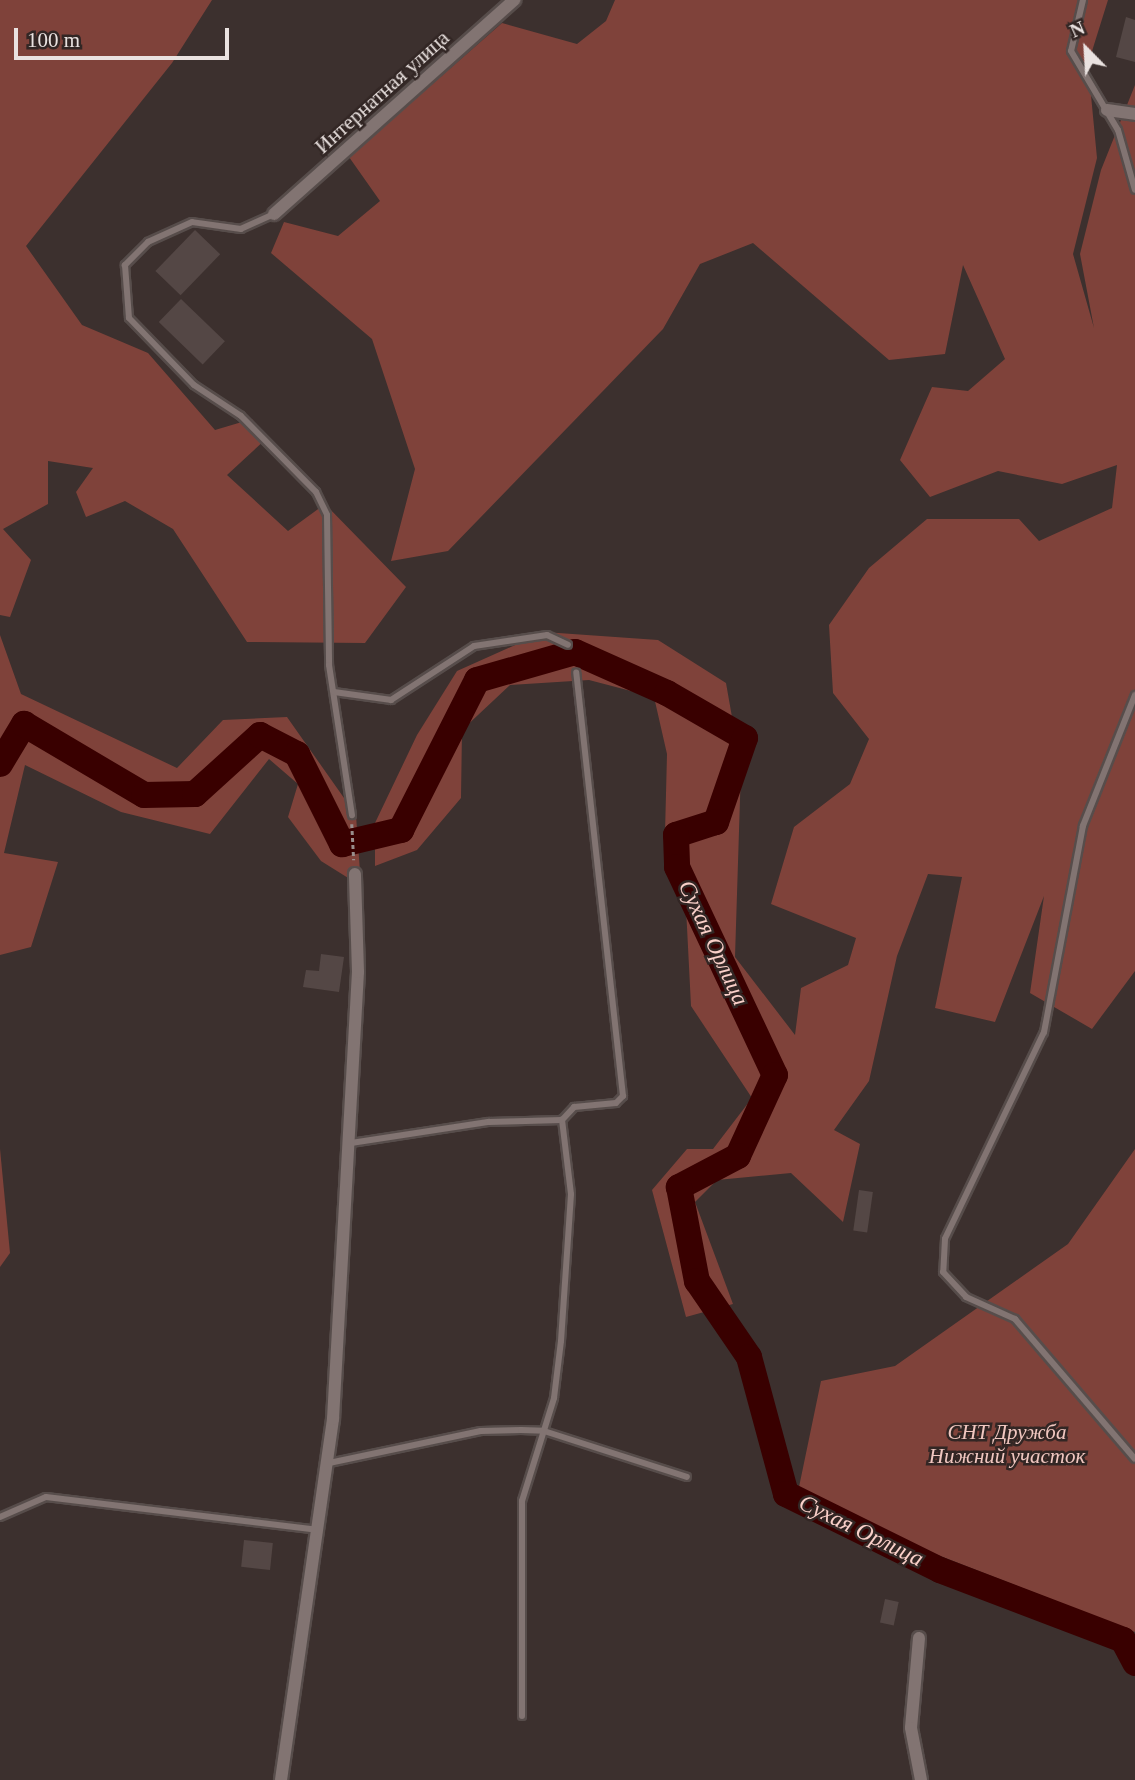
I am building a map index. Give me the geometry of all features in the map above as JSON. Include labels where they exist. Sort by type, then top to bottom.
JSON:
[{"type":"street","name":"Интернатная улица","points":[[274,214],[514,0]]},
{"type":"street","points":[[1107,110],[1135,114]]},
{"type":"street","points":[[281,1780],[299,1621],[321,1530],[329,1463],[351,1143],[358,972],[355,874]]},
{"type":"street","points":[[919,1638],[911,1728],[921,1780]]},
{"type":"lane","points":[[1083,0],[1071,51],[1107,110],[1135,190]]},
{"type":"lane","points":[[274,214],[241,229],[192,222],[149,243],[125,265],[129,318],[194,385],[241,416],[316,492],[327,515],[324,594],[334,692],[352,815]]},
{"type":"lane","points":[[334,692],[391,700],[474,646],[547,635],[568,645]]},
{"type":"lane","points":[[351,1143],[489,1122],[562,1120],[574,1107],[616,1103],[623,1096],[576,673]]},
{"type":"lane","points":[[1135,695],[1083,826],[1044,1032],[945,1240],[943,1272],[966,1297],[1015,1319],[1135,1459]]},
{"type":"lane","points":[[522,1716],[523,1501],[544,1430],[561,1341],[571,1194],[562,1120]]},
{"type":"lane","points":[[329,1463],[481,1431],[544,1430],[688,1477]]},
{"type":"lane","points":[[0,1517],[46,1497],[321,1530]]},
{"type":"path","points":[[352,815],[355,874]]},
{"type":"green space","points":[[0,0],[212,0],[172,63],[26,246],[82,325],[148,353],[215,430],[252,419],[266,439],[227,475],[288,531],[325,504],[406,587],[365,643],[247,642],[173,529],[125,501],[86,517],[76,492],[93,468],[48,461],[48,504],[3,529],[31,560],[10,617],[0,615]]},
{"type":"green space","points":[[615,0],[1108,0],[1088,64],[1097,158],[1073,254],[1094,328],[1080,254],[1101,170],[1135,85],[1135,971],[1092,1029],[1030,993],[1044,896],[995,1022],[935,1008],[962,877],[928,874],[897,956],[869,1081],[834,1130],[860,1144],[843,1222],[791,1173],[717,1180],[695,1202],[733,1304],[686,1317],[652,1190],[687,1149],[713,1149],[752,1098],[691,1006],[685,888],[665,833],[667,754],[654,697],[589,680],[510,685],[462,730],[461,798],[417,850],[375,866],[375,823],[417,735],[457,671],[544,632],[658,640],[726,683],[741,768],[735,957],[795,1035],[801,988],[848,965],[856,938],[771,904],[794,827],[850,784],[869,739],[833,693],[829,625],[869,568],[927,519],[1019,519],[1039,541],[1112,508],[1117,465],[1062,484],[998,471],[930,497],[900,460],[932,387],[968,391],[1005,359],[963,265],[945,354],[889,360],[753,243],[700,264],[663,329],[448,551],[391,561],[415,469],[372,339],[271,253],[284,222],[338,236],[380,201],[349,157],[502,23],[577,44],[606,21]]},
{"type":"green space","points":[[0,635],[21,694],[177,768],[223,720],[287,717],[356,815],[361,886],[321,861],[288,817],[298,784],[269,759],[210,834],[121,812],[25,765],[4,853],[58,862],[31,947],[0,955]]},
{"type":"green space","points":[[0,1149],[10,1253],[0,1267]]},
{"type":"green space","name":"СНТ Дружба Нижний участок","points":[[1135,1149],[1135,1632],[884,1534],[799,1487],[821,1381],[895,1366],[1068,1244]]},
{"type":"building","points":[[1126,17],[1135,20],[1135,62],[1116,57]]},
{"type":"building","points":[[195,230],[220,254],[181,295],[155,271]]},
{"type":"building","points":[[181,299],[225,341],[203,364],[159,322]]},
{"type":"building","points":[[321,954],[344,957],[339,992],[303,987],[306,970],[319,971]]},
{"type":"building","points":[[859,1190],[873,1192],[867,1233],[853,1231]]},
{"type":"building","points":[[244,1540],[273,1543],[270,1570],[241,1567]]},
{"type":"building","points":[[885,1599],[899,1602],[894,1625],[880,1622]]},
{"type":"waterway","name":"Сухая Орлица","points":[[0,764],[24,724],[144,795],[195,794],[260,735],[297,754],[342,844],[401,830],[477,680],[575,652],[667,693],[745,738],[716,822],[676,835],[677,867],[775,1075],[738,1156],[679,1187],[697,1281],[749,1357],[786,1494],[940,1570],[1123,1640],[1135,1663]]}]
